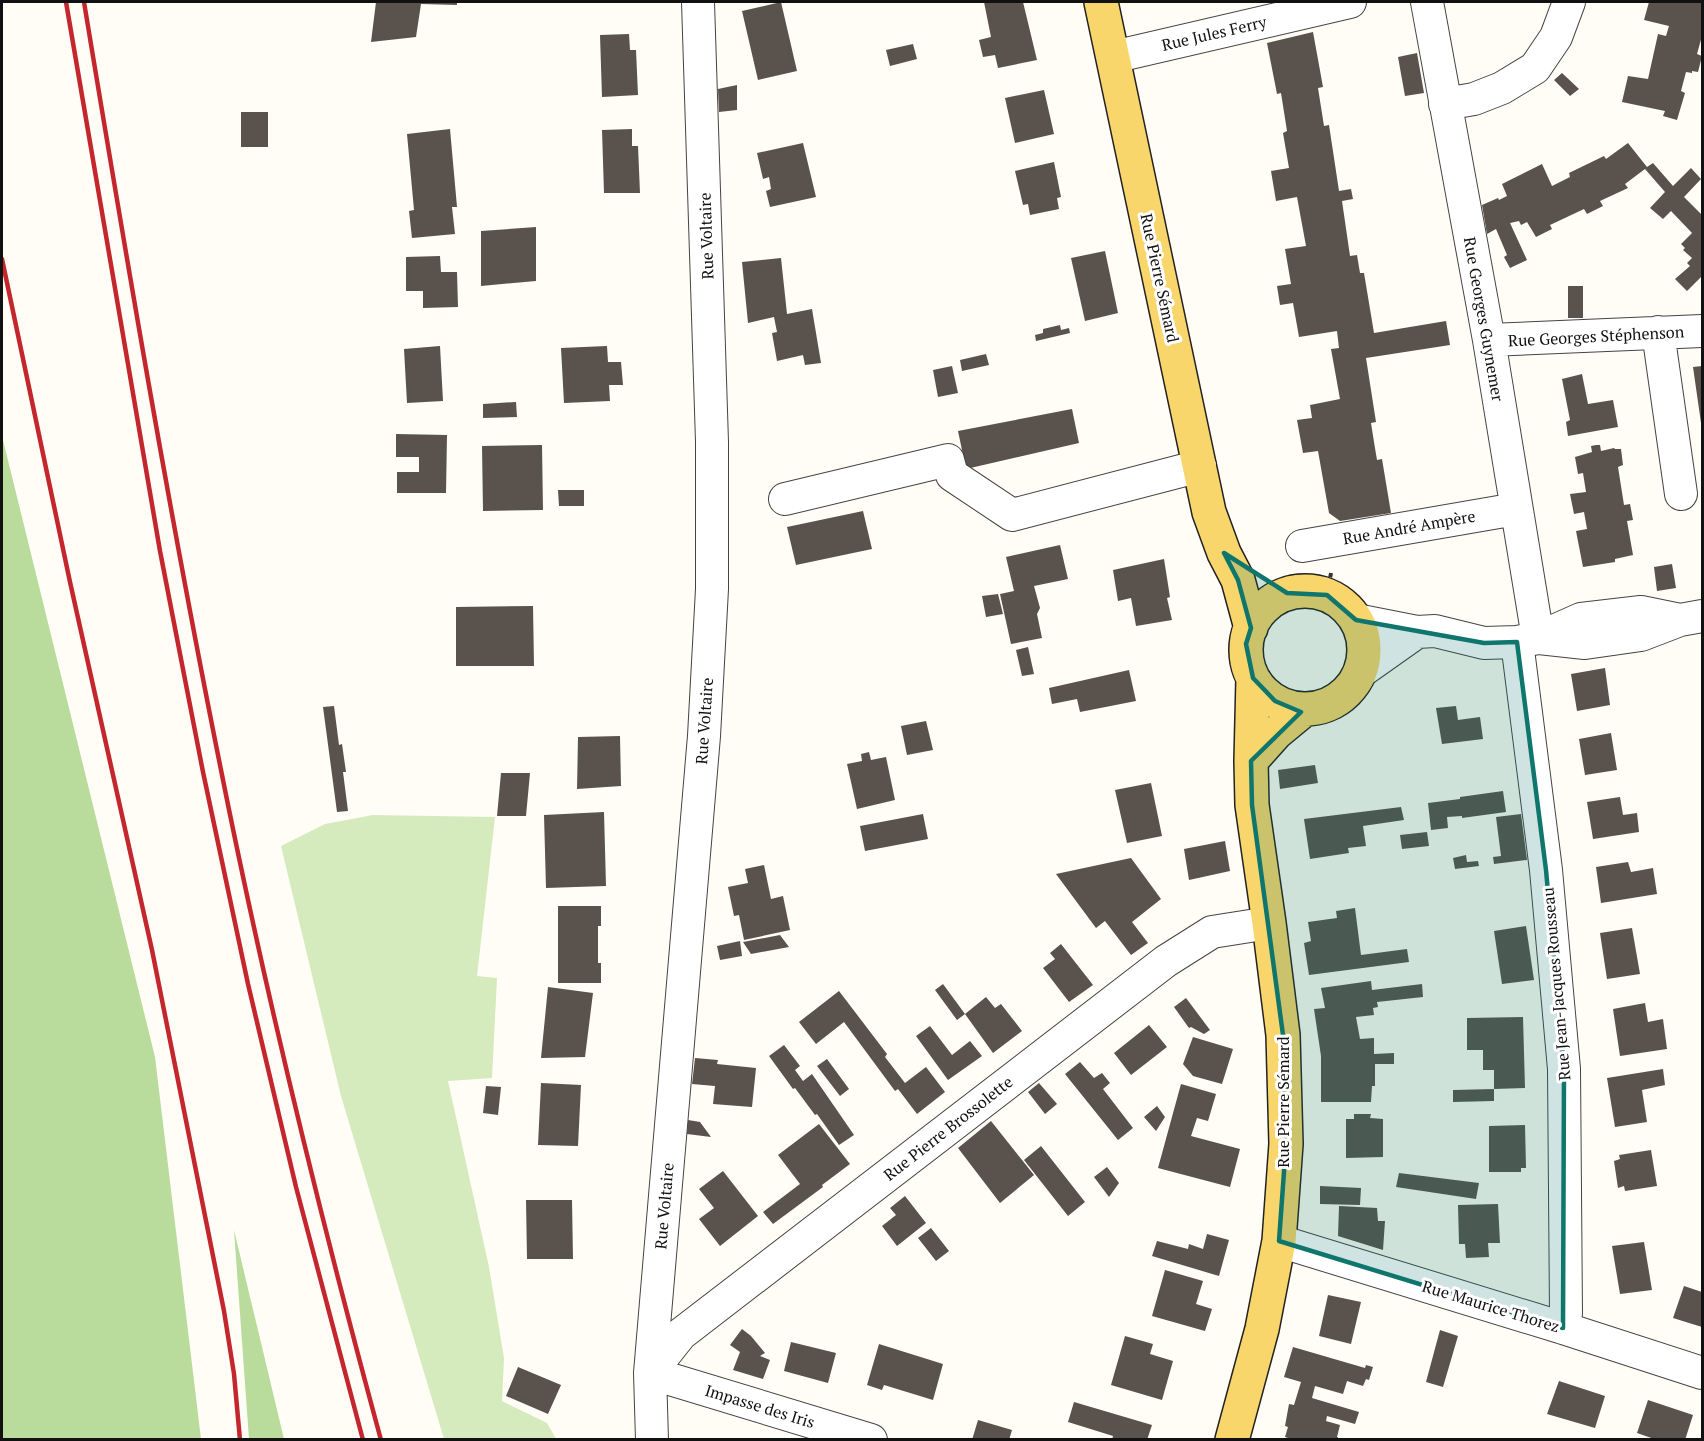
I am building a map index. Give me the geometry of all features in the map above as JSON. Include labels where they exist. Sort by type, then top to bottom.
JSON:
[{"type":"main road","name":"Rue Pierre Sémard","points":[[1101,2],[1209,512],[1224,553],[1238,580],[1251,628]]},
{"type":"main road","points":[[1224,553],[1287,593]]},
{"type":"main road","points":[[1307,590],[1327,594],[1344,604],[1356,620],[1363,637],[1364,655],[1359,673],[1350,688],[1338,699],[1322,706],[1305,709],[1289,707],[1262,691],[1253,678],[1246,644],[1257,616],[1265,606],[1276,599],[1287,593],[1307,590]]},
{"type":"main road","name":"Rue Pierre Sémard","points":[[1232,1440],[1262,1329],[1279,1241],[1286,1144],[1283,1035],[1252,806],[1253,678]]},
{"type":"main road","points":[[1251,761],[1276,733],[1305,709]]},
{"type":"street","name":"Rue Voltaire","points":[[652,1440],[650,1374],[704,736],[712,589],[712,442],[698,2]]},
{"type":"street","name":"Rue Jules Ferry","points":[[1113,57],[1350,2]]},
{"type":"street","name":"Rue Georges Guynemer","points":[[1427,2],[1489,340],[1516,509],[1527,640]]},
{"type":"street","points":[[1445,104],[1474,99],[1502,88],[1535,68],[1556,37],[1569,2]]},
{"type":"street","name":"Rue Georges Stéphenson","points":[[1489,340],[1702,331]]},
{"type":"street","points":[[1658,332],[1681,494]]},
{"type":"street","points":[[785,499],[948,460],[952,475],[1012,515],[1200,466]]},
{"type":"street","name":"Rue André Ampère","points":[[1302,546],[1516,509]]},
{"type":"street","points":[[1356,620],[1417,632],[1435,631],[1484,643],[1527,640],[1585,643],[1641,635],[1691,618]]},
{"type":"street","points":[[1359,673],[1417,632]]},
{"type":"street","name":"Rue Jean-Jacques Rousseau","points":[[1527,640],[1564,1069],[1566,1313],[1563,1328]]},
{"type":"street","name":"Rue Pierre Brossolette","points":[[650,1374],[681,1334],[1166,961],[1212,932],[1269,923]]},
{"type":"street","name":"Rue Maurice Thorez","points":[[1279,1241],[1702,1373]]},
{"type":"street","name":"Impasse des Iris","points":[[650,1374],[871,1440]]},
{"type":"highlighted area","points":[[1224,553],[1287,593],[1327,595],[1356,620],[1484,643],[1517,642],[1546,870],[1564,1069],[1563,1328],[1279,1241],[1286,1144],[1283,1035],[1252,805],[1251,761],[1301,712],[1275,701],[1253,678],[1246,644],[1251,628],[1238,580]]},
{"type":"green space","points":[[2,436],[155,1057],[201,1439],[2,1439]]},
{"type":"green space","points":[[373,815],[495,817],[477,976],[497,978],[492,1078],[448,1081],[489,1267],[504,1358],[502,1401],[547,1423],[556,1439],[444,1439],[341,1096],[281,846],[325,824]]},
{"type":"green space","points":[[234,1230],[284,1439],[249,1439]]},
{"type":"building","points":[[376,2],[457,2],[457,5],[421,4],[416,37],[371,42]]},
{"type":"building","points":[[781,2],[797,71],[758,80],[742,11]]},
{"type":"building","points":[[984,2],[1023,2],[1037,60],[998,68],[995,55],[983,57],[979,40],[991,37]]},
{"type":"building","points":[[1649,2],[1702,2],[1702,36],[1697,54],[1702,56],[1698,72],[1686,72],[1681,91],[1685,93],[1677,120],[1663,116],[1665,111],[1622,102],[1628,76],[1648,79],[1658,34],[1666,36],[1669,26],[1644,20]]},
{"type":"building","points":[[1313,32],[1323,87],[1318,88],[1324,126],[1329,125],[1339,191],[1351,189],[1353,199],[1342,201],[1350,256],[1357,255],[1360,273],[1364,273],[1374,333],[1446,321],[1450,345],[1366,358],[1376,422],[1371,423],[1374,442],[1377,460],[1382,459],[1391,513],[1340,521],[1329,513],[1318,451],[1303,453],[1297,420],[1312,418],[1310,405],[1340,399],[1331,349],[1339,348],[1337,331],[1299,337],[1293,303],[1280,305],[1277,286],[1291,284],[1285,249],[1306,246],[1297,197],[1276,201],[1271,171],[1289,168],[1283,133],[1287,131],[1281,93],[1277,94],[1267,43]]},
{"type":"building","points":[[629,34],[630,50],[636,50],[638,95],[602,97],[600,35]]},
{"type":"building","points":[[913,44],[917,59],[890,66],[886,50]]},
{"type":"building","points":[[1417,53],[1424,93],[1405,96],[1398,57]]},
{"type":"building","points":[[1562,73],[1579,89],[1570,96],[1554,80]]},
{"type":"building","points":[[737,85],[737,110],[719,112],[718,89]]},
{"type":"building","points":[[1044,90],[1054,134],[1015,143],[1005,98]]},
{"type":"building","points":[[241,112],[268,112],[268,147],[241,147]]},
{"type":"building","points":[[450,129],[457,207],[452,207],[455,234],[412,238],[409,211],[414,210],[407,134]]},
{"type":"building","points":[[632,129],[632,146],[638,146],[640,193],[604,193],[602,130]]},
{"type":"building","points":[[803,143],[816,197],[770,207],[766,191],[771,189],[769,177],[763,179],[757,153]]},
{"type":"building","points":[[1628,143],[1647,167],[1653,163],[1673,186],[1691,168],[1701,179],[1684,197],[1702,215],[1702,276],[1687,291],[1675,279],[1690,266],[1687,263],[1692,258],[1683,250],[1685,248],[1681,244],[1692,233],[1671,211],[1663,219],[1650,208],[1665,192],[1645,169],[1625,184],[1628,188],[1600,201],[1603,206],[1587,214],[1584,209],[1550,225],[1552,229],[1536,237],[1527,222],[1521,225],[1519,221],[1510,223],[1527,260],[1510,268],[1504,257],[1507,255],[1496,229],[1487,234],[1482,205],[1507,196],[1502,184],[1542,164],[1552,186],[1570,177],[1569,173],[1604,156],[1606,159]]},
{"type":"building","points":[[1054,162],[1061,197],[1057,198],[1059,209],[1030,215],[1028,204],[1023,205],[1015,171]]},
{"type":"building","points":[[536,227],[536,281],[481,286],[481,231]]},
{"type":"building","points":[[1105,251],[1118,313],[1085,321],[1071,258]]},
{"type":"building","points":[[440,256],[441,272],[457,272],[458,307],[423,308],[423,291],[406,291],[406,257]]},
{"type":"building","points":[[781,258],[787,314],[812,309],[821,363],[805,365],[803,355],[777,361],[772,333],[777,332],[774,317],[748,323],[742,262]]},
{"type":"building","points":[[1568,286],[1583,286],[1583,318],[1568,318]]},
{"type":"building","points":[[1060,325],[1061,330],[1069,328],[1070,333],[1036,341],[1035,335],[1043,333],[1043,329]]},
{"type":"building","points":[[440,346],[443,401],[407,403],[404,349]]},
{"type":"building","points":[[607,346],[608,362],[621,362],[623,385],[609,385],[610,401],[564,403],[561,348]]},
{"type":"building","points":[[986,354],[989,365],[962,371],[960,360]]},
{"type":"building","points":[[952,366],[958,393],[938,397],[933,370]]},
{"type":"building","points":[[1702,366],[1702,422],[1701,423],[1693,367]]},
{"type":"building","points":[[1582,374],[1588,404],[1613,400],[1618,427],[1568,436],[1566,422],[1570,420],[1562,379]]},
{"type":"building","points":[[516,402],[517,417],[483,418],[483,404]]},
{"type":"building","points":[[1072,409],[1079,443],[966,469],[958,431]]},
{"type":"building","points":[[396,434],[447,435],[446,493],[397,493],[397,472],[419,472],[419,457],[396,457]]},
{"type":"building","points":[[542,445],[543,510],[483,511],[482,446]]},
{"type":"building","points":[[1600,445],[1601,451],[1621,449],[1623,465],[1618,467],[1624,505],[1630,504],[1633,520],[1627,521],[1633,555],[1615,559],[1615,562],[1583,567],[1576,531],[1587,529],[1584,512],[1574,514],[1570,494],[1586,492],[1583,473],[1578,474],[1575,457],[1592,452],[1591,446]]},
{"type":"building","points":[[558,490],[584,490],[584,506],[559,506]]},
{"type":"building","points":[[863,511],[872,549],[796,565],[787,527]]},
{"type":"building","points":[[1060,545],[1068,579],[1034,586],[1040,608],[1037,614],[1042,638],[1011,644],[1000,594],[1014,591],[1006,557]]},
{"type":"building","points":[[1164,559],[1170,597],[1167,598],[1172,620],[1136,626],[1131,598],[1118,601],[1113,570]]},
{"type":"building","points":[[1672,564],[1676,588],[1657,591],[1654,567]]},
{"type":"building","points":[[998,594],[1003,614],[986,617],[982,596]]},
{"type":"building","points":[[533,606],[534,666],[456,666],[456,607]]},
{"type":"building","points":[[1028,647],[1034,674],[1022,676],[1016,650]]},
{"type":"building","points":[[1605,668],[1610,705],[1577,711],[1571,674]]},
{"type":"building","points":[[1129,670],[1136,701],[1080,712],[1077,699],[1052,704],[1049,688]]},
{"type":"building","points":[[334,706],[339,745],[342,744],[346,772],[343,772],[348,811],[337,812],[323,707]]},
{"type":"building","points":[[1456,706],[1458,720],[1480,717],[1483,739],[1442,744],[1436,708]]},
{"type":"building","points":[[926,721],[933,750],[907,755],[901,726]]},
{"type":"building","points":[[1611,733],[1617,770],[1585,775],[1579,739]]},
{"type":"building","points":[[620,736],[621,786],[577,789],[578,737]]},
{"type":"building","points":[[869,752],[871,760],[886,757],[895,800],[857,809],[847,764],[862,761],[861,754]]},
{"type":"building","points":[[1315,765],[1318,783],[1280,789],[1278,770]]},
{"type":"building","points":[[501,773],[530,773],[526,816],[497,816]]},
{"type":"building","points":[[1151,783],[1162,836],[1127,843],[1115,790]]},
{"type":"building","points":[[1503,791],[1506,812],[1462,818],[1462,816],[1447,817],[1448,828],[1431,830],[1428,803]]},
{"type":"building","points":[[1620,797],[1623,815],[1637,813],[1639,832],[1593,839],[1587,802]]},
{"type":"building","points":[[1401,807],[1404,820],[1363,826],[1366,846],[1348,848],[1349,853],[1310,859],[1304,819]]},
{"type":"building","points":[[604,812],[606,886],[546,888],[544,815]]},
{"type":"building","points":[[923,814],[928,839],[865,851],[860,826]]},
{"type":"building","points":[[1521,814],[1527,860],[1494,864],[1493,857],[1501,856],[1496,817]]},
{"type":"building","points":[[1427,832],[1429,846],[1402,849],[1400,835]]},
{"type":"building","points":[[1225,841],[1230,871],[1189,880],[1184,849]]},
{"type":"building","points":[[1466,855],[1467,862],[1478,861],[1479,866],[1455,869],[1453,858]]},
{"type":"building","points":[[1131,858],[1161,899],[1132,922],[1148,943],[1131,955],[1105,921],[1096,928],[1056,874]]},
{"type":"building","points":[[1628,862],[1631,872],[1653,868],[1657,894],[1601,903],[1596,867]]},
{"type":"building","points":[[764,865],[771,899],[783,896],[790,930],[744,940],[739,915],[734,916],[728,887],[748,883],[745,869]]},
{"type":"building","points":[[558,906],[601,906],[601,926],[598,926],[598,963],[601,963],[601,983],[558,983]]},
{"type":"building","points":[[1355,908],[1361,955],[1407,949],[1409,962],[1309,975],[1304,943],[1311,941],[1308,922],[1337,918],[1336,911]]},
{"type":"building","points":[[1526,926],[1534,980],[1502,984],[1494,931]]},
{"type":"building","points":[[1632,928],[1640,974],[1607,979],[1600,933]]},
{"type":"building","points":[[780,935],[789,947],[751,954],[743,942]]},
{"type":"building","points":[[740,941],[742,956],[720,960],[717,946]]},
{"type":"building","points":[[1061,944],[1093,985],[1069,1002],[1043,968],[1055,959],[1050,953]]},
{"type":"building","points":[[1371,981],[1372,990],[1422,984],[1423,997],[1377,1002],[1378,1007],[1373,1008],[1374,1015],[1356,1017],[1360,1039],[1374,1038],[1374,1054],[1394,1053],[1394,1064],[1375,1064],[1375,1086],[1372,1086],[1371,1102],[1321,1102],[1321,1056],[1314,1009],[1325,1008],[1321,988]]},
{"type":"building","points":[[943,984],[965,1014],[957,1020],[935,990]]},
{"type":"building","points":[[548,987],[593,993],[585,1057],[541,1058]]},
{"type":"building","points":[[839,991],[887,1054],[885,1057],[905,1083],[926,1067],[945,1092],[917,1114],[898,1089],[895,1091],[844,1022],[816,1044],[799,1022]]},
{"type":"building","points":[[986,997],[995,1008],[1001,1004],[1022,1031],[993,1053],[965,1014]]},
{"type":"building","points":[[1186,998],[1210,1030],[1204,1034],[1189,1028],[1174,1007]]},
{"type":"building","points":[[1645,1003],[1648,1022],[1663,1019],[1667,1049],[1620,1056],[1613,1009]]},
{"type":"building","points":[[1523,1017],[1525,1088],[1494,1089],[1494,1070],[1483,1070],[1483,1050],[1467,1050],[1467,1018]]},
{"type":"building","points":[[1149,1025],[1167,1047],[1131,1075],[1114,1053]]},
{"type":"building","points":[[930,1026],[952,1055],[970,1041],[982,1056],[948,1080],[916,1036]]},
{"type":"building","points":[[1193,1037],[1233,1049],[1222,1084],[1193,1076],[1183,1064]]},
{"type":"building","points":[[784,1045],[800,1066],[795,1070],[803,1081],[812,1074],[854,1135],[839,1145],[817,1114],[815,1115],[795,1088],[793,1089],[769,1056]]},
{"type":"building","points":[[695,1058],[718,1060],[717,1064],[756,1068],[752,1107],[713,1104],[715,1086],[692,1084]]},
{"type":"building","points":[[827,1059],[849,1089],[840,1096],[817,1066]]},
{"type":"building","points":[[1080,1062],[1094,1078],[1102,1073],[1110,1083],[1103,1089],[1133,1128],[1118,1140],[1065,1074]]},
{"type":"building","points":[[1663,1069],[1665,1085],[1642,1090],[1647,1122],[1615,1127],[1607,1078]]},
{"type":"building","points":[[541,1083],[581,1085],[578,1146],[538,1145]]},
{"type":"building","points":[[1039,1083],[1057,1104],[1045,1114],[1028,1092]]},
{"type":"building","points":[[1181,1084],[1216,1094],[1208,1121],[1197,1118],[1191,1136],[1240,1149],[1230,1187],[1158,1168]]},
{"type":"building","points":[[486,1086],[501,1087],[498,1115],[483,1113]]},
{"type":"building","points":[[1494,1089],[1494,1101],[1453,1102],[1453,1090]]},
{"type":"building","points":[[1157,1106],[1165,1117],[1156,1131],[1144,1117]]},
{"type":"building","points":[[1354,1114],[1371,1114],[1370,1118],[1383,1119],[1383,1157],[1346,1158],[1346,1119],[1354,1119]]},
{"type":"building","points":[[688,1120],[700,1122],[711,1137],[687,1134]]},
{"type":"building","points":[[991,1121],[1034,1175],[1000,1203],[958,1148]]},
{"type":"building","points":[[819,1124],[850,1164],[773,1224],[763,1212],[800,1184],[778,1155]]},
{"type":"building","points":[[1525,1125],[1526,1168],[1521,1168],[1521,1172],[1489,1172],[1489,1126]]},
{"type":"building","points":[[1041,1146],[1085,1202],[1068,1216],[1024,1160]]},
{"type":"building","points":[[1651,1150],[1657,1186],[1625,1191],[1624,1186],[1618,1188],[1614,1161],[1620,1159],[1619,1155]]},
{"type":"building","points":[[1107,1167],[1119,1183],[1109,1197],[1094,1177]]},
{"type":"building","points":[[723,1171],[758,1216],[720,1246],[699,1219],[714,1208],[699,1189]]},
{"type":"building","points":[[1399,1173],[1479,1183],[1476,1199],[1396,1187]]},
{"type":"building","points":[[1320,1186],[1361,1188],[1360,1205],[1320,1204]]},
{"type":"building","points":[[905,1196],[926,1223],[897,1246],[882,1226],[896,1215],[890,1208]]},
{"type":"building","points":[[526,1200],[572,1200],[573,1259],[527,1259]]},
{"type":"building","points":[[1498,1204],[1500,1243],[1488,1243],[1489,1257],[1466,1258],[1465,1244],[1459,1244],[1458,1205]]},
{"type":"building","points":[[1339,1206],[1377,1208],[1378,1221],[1385,1221],[1383,1250],[1338,1236]]},
{"type":"building","points":[[931,1228],[949,1251],[936,1261],[918,1238]]},
{"type":"building","points":[[1207,1234],[1229,1240],[1219,1276],[1152,1256],[1157,1241],[1188,1249],[1189,1244],[1203,1249]]},
{"type":"building","points":[[1644,1242],[1652,1290],[1620,1294],[1612,1246]]},
{"type":"building","points":[[1165,1270],[1203,1281],[1196,1304],[1212,1309],[1205,1331],[1152,1316]]},
{"type":"building","points":[[1684,1286],[1702,1292],[1702,1327],[1673,1318]]},
{"type":"building","points":[[1328,1295],[1361,1302],[1351,1344],[1319,1336]]},
{"type":"building","points":[[742,1329],[765,1353],[760,1356],[770,1360],[763,1379],[733,1370],[740,1352],[730,1345]]},
{"type":"building","points":[[1440,1330],[1458,1336],[1443,1387],[1426,1382]]},
{"type":"building","points":[[1125,1336],[1153,1344],[1150,1354],[1173,1361],[1162,1400],[1111,1385]]},
{"type":"building","points":[[791,1342],[836,1353],[828,1383],[784,1371]]},
{"type":"building","points":[[879,1344],[943,1364],[933,1400],[884,1385],[882,1390],[867,1385]]},
{"type":"building","points":[[1293,1347],[1365,1368],[1366,1365],[1373,1367],[1369,1380],[1366,1379],[1363,1386],[1347,1381],[1343,1394],[1315,1386],[1312,1398],[1359,1412],[1355,1424],[1327,1416],[1326,1421],[1340,1425],[1337,1440],[1294,1440],[1285,1437],[1289,1404],[1294,1405],[1301,1382],[1284,1377]]},
{"type":"building","points":[[518,1367],[561,1385],[548,1414],[506,1396]]},
{"type":"building","points":[[1559,1381],[1605,1396],[1595,1428],[1547,1414]]},
{"type":"building","points":[[1648,1400],[1693,1415],[1685,1440],[1657,1440],[1637,1433]]},
{"type":"building","points":[[1074,1402],[1152,1425],[1147,1440],[1112,1440],[1113,1436],[1068,1422]]},
{"type":"building","points":[[978,1420],[1012,1430],[1009,1440],[972,1440]]},
{"type":"railway","points":[[66,2],[160,551],[203,772],[248,984],[296,1187],[363,1440]]},
{"type":"railway","points":[[84,2],[166,479],[237,850],[294,1104],[381,1440]]},
{"type":"railway","points":[[2,259],[70,582],[152,950],[224,1311],[234,1374],[240,1440]]}]
